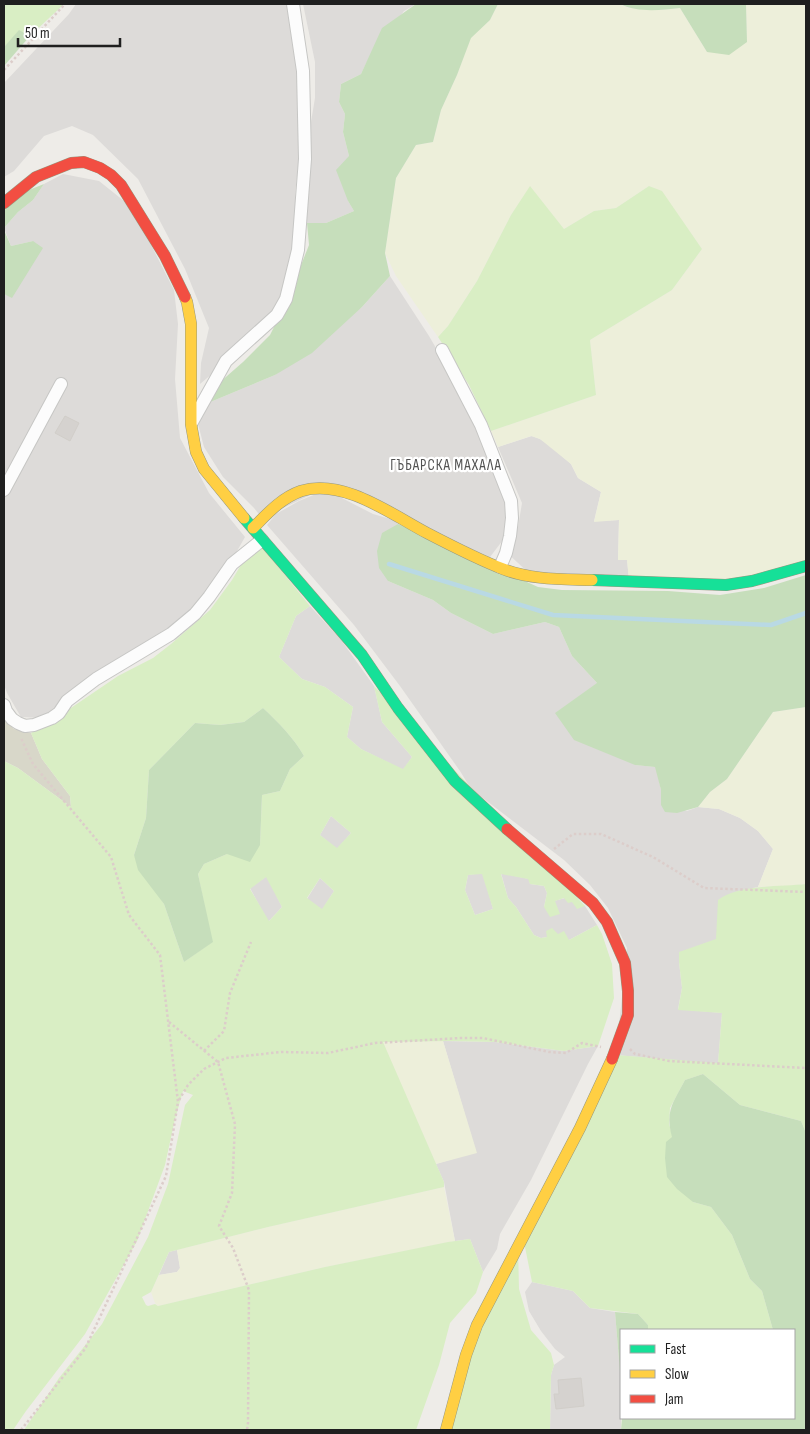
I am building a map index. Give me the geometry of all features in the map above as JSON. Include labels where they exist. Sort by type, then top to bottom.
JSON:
[{"type":"street","points":[[190,424],[226,361],[276,315],[286,299],[290,283],[298,250],[305,158],[303,71],[293,4]]},
{"type":"street","points":[[4,202],[36,178],[71,163],[84,162],[100,168],[121,185],[165,256],[187,302],[192,343],[190,424],[196,452],[204,469],[262,540],[362,655],[398,708],[455,781],[593,903],[607,922],[625,963],[628,1015],[617,1045],[580,1128],[477,1326],[466,1355],[446,1430]]},
{"type":"street","points":[[442,350],[481,426],[511,502],[510,536],[500,568]]},
{"type":"street","points":[[4,490],[60,384]]},
{"type":"street","points":[[254,528],[283,499],[312,489],[332,489],[366,499],[428,533],[500,568],[535,578],[726,585],[752,581],[806,566]]},
{"type":"street","points":[[4,705],[12,719],[18,724],[25,726],[34,725],[52,718],[67,701],[96,679],[171,634],[195,614],[232,564],[262,540]]},
{"type":"path","points":[[4,70],[65,4]]},
{"type":"path","points":[[21,1430],[85,1349],[166,1176],[178,1102],[160,956],[130,915],[111,857],[33,764]]},
{"type":"path","points":[[541,858],[573,834],[601,834],[653,857],[704,888],[806,892]]},
{"type":"path","points":[[204,1051],[224,1031],[230,993],[251,942]]},
{"type":"path","points":[[168,1022],[218,1062],[235,1124],[232,1193],[219,1226],[233,1248],[249,1290],[247,1430]]},
{"type":"path","points":[[178,1102],[188,1085],[204,1068],[226,1058],[281,1052],[328,1053],[375,1043],[461,1038],[483,1038],[549,1052],[566,1053],[582,1043],[617,1045],[635,1054],[669,1062],[806,1068]]},
{"type":"shaded area","points":[[76,4],[290,4],[302,44],[300,149],[295,194],[298,231],[297,256],[275,311],[257,336],[200,384],[201,363],[209,328],[185,269],[138,179],[93,135],[72,126],[44,136],[14,171],[4,177],[4,83],[69,14]]},
{"type":"shaded area","points":[[303,4],[416,4],[404,11],[370,56],[361,74],[341,84],[339,102],[345,114],[343,132],[349,156],[348,201],[354,211],[326,223],[307,223],[303,208],[315,98],[315,62]]},
{"type":"shaded area","points":[[63,174],[99,181],[124,201],[148,239],[174,290],[178,324],[175,379],[180,438],[209,493],[245,537],[221,579],[203,604],[43,718],[21,717],[4,685],[4,294],[12,297],[33,241],[11,246],[4,228],[18,212],[33,200],[44,184]]},
{"type":"shaded area","points":[[390,276],[429,336],[462,393],[508,493],[506,536],[490,557],[327,487],[262,518],[223,477],[204,447],[198,424],[208,403],[275,375],[362,307]]},
{"type":"shaded area","points":[[532,436],[549,445],[571,464],[578,478],[601,492],[594,521],[619,520],[618,560],[627,559],[629,580],[531,575],[504,550],[518,527],[522,503],[498,447]]},
{"type":"shaded area","points":[[316,494],[334,494],[373,514],[394,520],[398,524],[388,581],[433,600],[451,613],[493,634],[545,622],[559,627],[572,656],[597,683],[635,765],[656,767],[661,790],[661,805],[687,811],[698,807],[719,809],[740,818],[758,831],[773,849],[758,887],[753,888],[717,939],[679,962],[682,988],[678,1009],[722,1013],[718,1064],[616,1055],[627,948],[608,908],[590,885],[564,860],[471,789],[400,686],[354,625],[267,525],[276,514]]},
{"type":"shaded area","points":[[310,606],[341,640],[374,686],[382,722],[412,757],[403,770],[361,749],[347,737],[353,707],[325,687],[302,679],[279,657],[296,616]]},
{"type":"shaded area","points":[[4,719],[14,729],[31,733],[42,759],[70,796],[71,807],[18,768],[4,761]]},
{"type":"shaded area","points":[[331,816],[351,833],[337,849],[320,835]]},
{"type":"shaded area","points":[[483,873],[493,909],[475,915],[465,890],[468,875]]},
{"type":"shaded area","points":[[501,873],[529,879],[530,884],[544,886],[547,893],[544,907],[554,901],[565,898],[585,906],[597,925],[569,940],[541,938],[534,935],[508,898]]},
{"type":"shaded area","points":[[267,876],[282,907],[268,922],[250,888]]},
{"type":"shaded area","points":[[320,878],[334,891],[322,910],[307,899]]},
{"type":"shaded area","points":[[443,1041],[495,1042],[564,1051],[598,1046],[531,1180],[500,1234],[497,1249],[483,1272],[470,1239],[455,1241],[444,1182],[436,1164],[476,1152]]},
{"type":"shaded area","points":[[177,1250],[180,1268],[177,1272],[159,1275],[169,1252]]},
{"type":"shaded area","points":[[532,1282],[573,1291],[590,1308],[615,1312],[620,1372],[621,1430],[550,1430],[551,1375],[554,1365],[565,1357],[555,1349],[541,1331],[529,1311],[525,1292]]},
{"type":"green space","points":[[4,4],[64,4],[30,36],[19,31],[4,47]]},
{"type":"green space","points":[[416,4],[498,4],[490,20],[471,38],[441,110],[433,142],[416,145],[396,178],[385,253],[390,276],[362,307],[312,353],[275,375],[208,403],[219,383],[270,335],[286,303],[309,245],[307,223],[326,223],[354,211],[336,170],[349,156],[343,132],[345,114],[339,102],[341,84],[361,74],[382,28]]},
{"type":"green space","points":[[498,4],[620,4],[628,8],[659,10],[680,8],[707,52],[747,42],[746,4],[806,4],[806,562],[742,583],[629,580],[627,560],[618,560],[619,520],[594,522],[601,492],[578,478],[571,464],[540,439],[531,436],[498,447],[491,431],[596,395],[590,340],[672,290],[702,249],[661,191],[649,186],[616,208],[594,211],[564,229],[530,187],[511,215],[477,281],[448,326],[438,337],[396,276],[385,253],[396,178],[416,145],[433,142],[441,110],[471,37],[490,20]]},
{"type":"green space","points":[[620,4],[746,4],[747,42],[729,55],[707,52],[680,8],[642,10]]},
{"type":"green space","points":[[19,30],[30,36],[4,66],[4,47]]},
{"type":"green space","points":[[44,184],[33,200],[18,212],[4,228],[4,206],[19,194]]},
{"type":"green space","points":[[530,186],[564,229],[594,211],[616,208],[649,186],[662,191],[702,249],[672,290],[590,340],[596,395],[491,431],[469,385],[438,337],[448,326],[477,281],[511,215]]},
{"type":"green space","points":[[4,230],[11,246],[33,241],[43,248],[12,298],[4,294]]},
{"type":"green space","points":[[398,524],[538,587],[562,590],[668,591],[720,595],[764,588],[806,575],[806,707],[773,712],[727,779],[710,792],[698,807],[677,813],[665,812],[661,805],[661,790],[655,767],[635,765],[574,740],[555,713],[597,683],[572,656],[559,627],[545,622],[493,634],[451,613],[433,600],[388,581],[379,568],[377,551],[382,533]]},
{"type":"green space","points":[[258,542],[310,606],[296,616],[279,657],[302,679],[325,687],[353,707],[347,737],[361,749],[403,769],[412,757],[382,722],[374,686],[585,906],[577,909],[572,902],[568,903],[564,898],[555,901],[560,914],[550,917],[544,907],[547,893],[544,886],[530,884],[528,879],[501,874],[508,898],[534,935],[541,938],[547,937],[546,931],[552,928],[558,934],[564,931],[569,940],[597,925],[612,964],[614,998],[598,1046],[564,1051],[495,1042],[383,1042],[444,1182],[444,1187],[268,1227],[169,1252],[151,1292],[142,1297],[146,1305],[155,1304],[158,1306],[325,1267],[470,1239],[483,1272],[476,1293],[450,1323],[439,1365],[416,1430],[24,1430],[59,1378],[102,1324],[148,1237],[168,1184],[185,1105],[193,1095],[183,1091],[165,1165],[137,1241],[85,1334],[13,1430],[4,1430],[4,761],[18,768],[71,807],[70,796],[42,759],[31,733],[118,676],[153,658],[171,644],[210,610],[232,580],[251,548]],"holes":[[[263,708],[285,730],[304,756],[290,769],[280,791],[262,795],[260,845],[227,854],[204,864],[198,874],[212,942],[184,962],[164,904],[134,855],[146,818],[149,770],[195,723],[220,725],[244,722]],[[331,816],[351,833],[337,848],[320,835]],[[482,874],[493,909],[475,915],[465,890],[468,875]],[[266,877],[282,907],[269,921],[250,889]],[[320,878],[334,891],[322,909],[307,898]]]},
{"type":"green space","points":[[806,707],[806,884],[758,887],[773,849],[758,831],[740,818],[719,809],[698,807],[710,792],[727,779],[773,712]]},
{"type":"green space","points":[[263,708],[285,730],[304,756],[290,769],[280,791],[262,795],[260,845],[250,862],[227,854],[204,864],[198,874],[213,942],[184,962],[164,904],[138,870],[134,855],[146,818],[149,770],[195,723],[220,725],[244,722]]},
{"type":"green space","points":[[806,884],[806,1133],[801,1121],[740,1105],[703,1074],[685,1080],[670,1108],[669,1124],[693,1202],[711,1207],[732,1235],[750,1279],[762,1291],[773,1329],[648,1329],[648,1325],[638,1314],[590,1308],[573,1291],[532,1282],[523,1237],[616,1055],[718,1063],[722,1013],[678,1010],[682,988],[679,952],[716,939],[718,900],[737,891],[760,887]]},
{"type":"green space","points":[[443,1041],[477,1153],[436,1164],[382,1042]]},
{"type":"green space","points":[[703,1074],[740,1105],[801,1121],[806,1133],[806,1430],[621,1430],[622,1419],[795,1419],[795,1329],[773,1329],[762,1291],[750,1279],[732,1235],[711,1207],[693,1202],[677,1189],[667,1177],[665,1158],[666,1142],[672,1137],[669,1120],[671,1107],[685,1080]]},
{"type":"green space","points":[[444,1187],[455,1241],[325,1267],[158,1306],[155,1303],[151,1292],[159,1275],[177,1272],[180,1268],[177,1250]]},
{"type":"green space","points":[[518,1246],[519,1289],[531,1330],[551,1353],[554,1365],[551,1375],[550,1430],[449,1430],[472,1345]]},
{"type":"green space","points":[[615,1312],[638,1314],[648,1325],[648,1329],[620,1329],[620,1372]]},
{"type":"building","points":[[65,416],[79,423],[70,441],[55,433]]},
{"type":"building","points":[[581,1378],[584,1406],[556,1409],[554,1394],[559,1394],[558,1380]]},
{"type":"waterway","points":[[389,564],[553,615],[771,625],[806,613]]},
{"type":"traffic: fast","points":[[244,518],[362,655],[398,708],[455,781],[507,829]]},
{"type":"traffic: fast","points":[[592,580],[726,585],[752,581],[806,566]]},
{"type":"traffic: slow","points":[[185,297],[191,324],[191,424],[196,452],[204,469],[244,518]]},
{"type":"traffic: slow","points":[[253,528],[275,507],[294,494],[317,488],[333,489],[366,500],[455,547],[514,573],[558,579],[592,580]]},
{"type":"traffic: slow","points":[[446,1430],[466,1355],[477,1325],[580,1128],[612,1059]]},
{"type":"traffic: jam","points":[[4,203],[36,177],[71,163],[84,162],[100,168],[121,185],[165,256],[185,297]]},
{"type":"traffic: jam","points":[[507,829],[593,903],[607,922],[625,963],[628,991],[628,1015],[612,1059]]},
{"type":"district","name":"ГЪБАРСКА МАХАЛА","points":[[446,465]]}]
